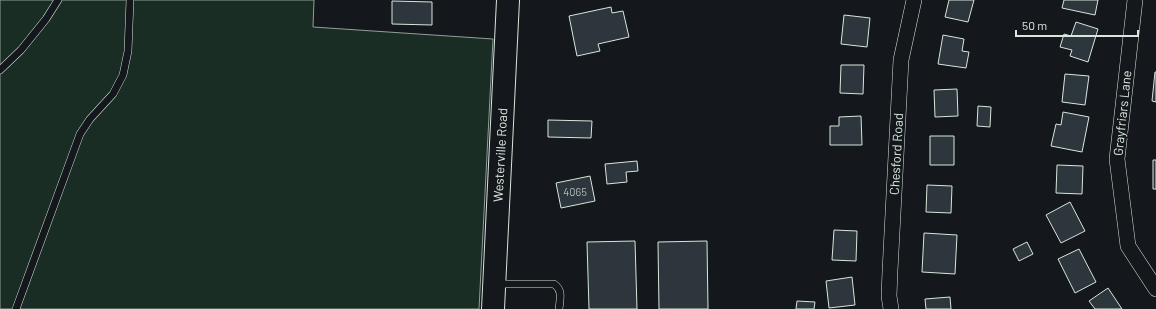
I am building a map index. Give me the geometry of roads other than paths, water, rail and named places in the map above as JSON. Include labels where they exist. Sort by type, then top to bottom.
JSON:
[{"type":"main road","name":"Westerville Road","points":[[493,309],[508,0]]},
{"type":"street","name":"Chesford Road","points":[[891,309],[889,296],[901,60],[914,0]]},
{"type":"street","name":"Grayfriars Lane","points":[[1135,0],[1117,159],[1128,246],[1156,289]]},
{"type":"lane","points":[[0,70],[21,50],[46,19],[58,0]]},
{"type":"lane","points":[[16,309],[80,134],[90,119],[113,94],[123,75],[128,51],[130,0]]},
{"type":"lane","points":[[494,284],[554,284],[561,291],[559,309]]}]
